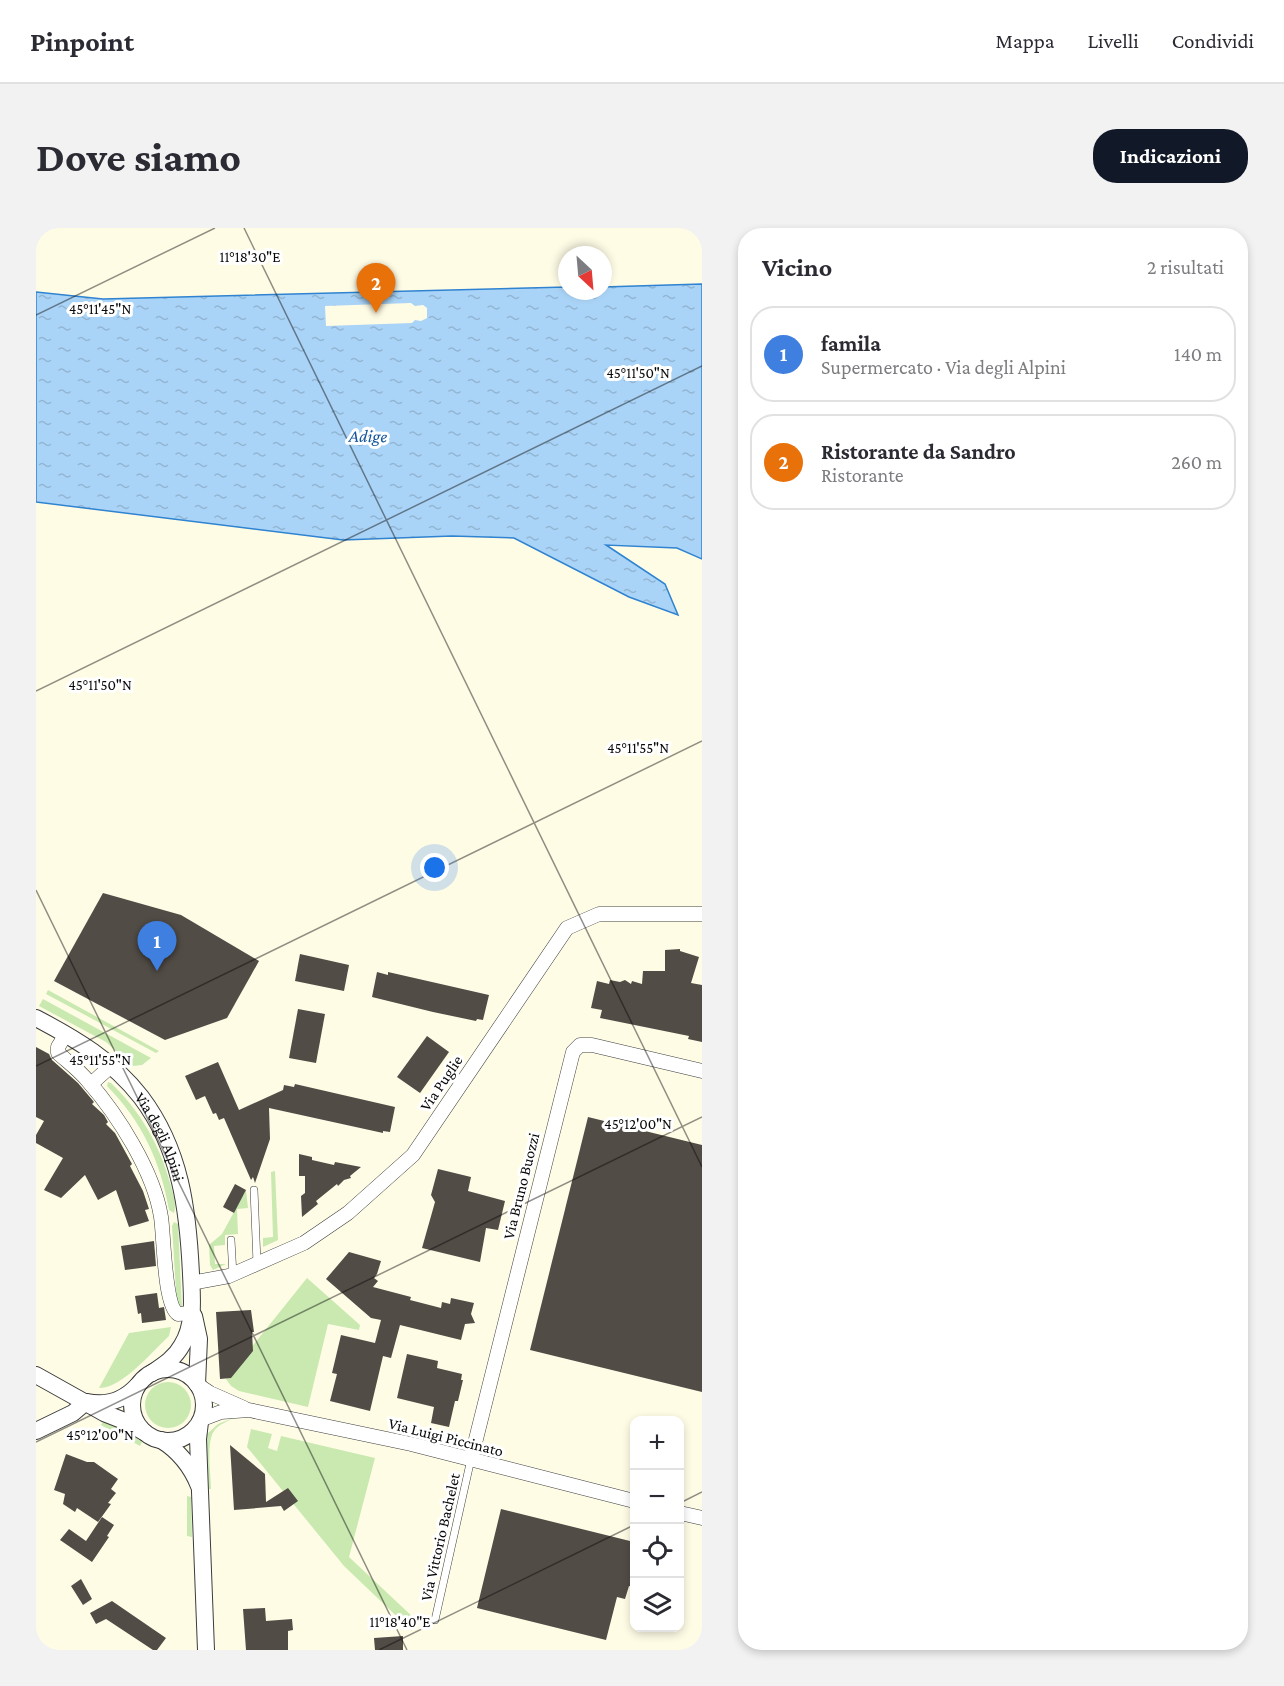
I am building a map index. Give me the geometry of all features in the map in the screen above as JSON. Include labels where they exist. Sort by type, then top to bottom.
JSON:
[{"type":"street","name":"Via Puglie","points":[[191,1283],[233,1275],[304,1243],[348,1213],[413,1155],[567,928],[599,915],[702,914]]},
{"type":"street","name":"Via degli Alpini","points":[[36,1018],[96,1053],[130,1085],[149,1109],[176,1163],[186,1212],[192,1311],[189,1330],[182,1346],[171,1360],[152,1373]]},
{"type":"street","points":[[66,1034],[58,1047],[58,1053],[91,1084],[117,1120],[152,1182],[161,1218],[172,1307],[178,1314],[192,1311]]},
{"type":"street","name":"Via Bruno Buozzi","points":[[471,1459],[573,1052],[580,1045],[592,1045],[702,1071]]},
{"type":"street","points":[[91,1084],[111,1066]]},
{"type":"street","name":"Via degli Alpini","points":[[192,1311],[199,1339],[198,1384]]},
{"type":"street","points":[[36,1431],[73,1413],[86,1402],[100,1404],[126,1396],[152,1373],[166,1369],[180,1371],[198,1384],[204,1402],[198,1439],[206,1650]]},
{"type":"street","points":[[36,1375],[154,1437],[178,1453],[188,1464],[200,1492]]},
{"type":"street","name":"Via Luigi Piccinato","points":[[198,1384],[227,1401],[249,1410],[411,1444],[630,1500]]},
{"type":"street","points":[[137,1386],[132,1409],[136,1420],[154,1437],[176,1440],[190,1433],[200,1421]]},
{"type":"street","name":"Via Luigi Piccinato","points":[[200,1421],[220,1412],[249,1410]]},
{"type":"street","points":[[684,1514],[702,1518]]},
{"type":"lane","points":[[254,1190],[257,1265]]},
{"type":"lane","points":[[231,1240],[233,1275]]},
{"type":"lane","name":"Via Vittorio Bachelet","points":[[435,1620],[471,1459]]},
{"type":"green space","points":[[48,990],[159,1051],[156,1053],[46,994]]},
{"type":"green space","points":[[43,999],[151,1058],[142,1065],[133,1066],[106,1042],[39,1006]]},
{"type":"green space","points":[[108,1082],[122,1094],[155,1143],[171,1186],[175,1203],[174,1213],[169,1210],[161,1176],[148,1143],[130,1114],[107,1086]]},
{"type":"green space","points":[[275,1171],[278,1240],[263,1247],[263,1238],[273,1237],[271,1172]]},
{"type":"green space","points":[[246,1190],[248,1208],[237,1209],[238,1234],[225,1235],[225,1245],[214,1246],[215,1264],[226,1264],[213,1270],[210,1265],[209,1245],[222,1234]]},
{"type":"green space","points":[[174,1222],[178,1224],[182,1308],[177,1307],[172,1226]]},
{"type":"green space","points":[[307,1278],[360,1325],[359,1330],[328,1324],[308,1407],[239,1391],[231,1386],[226,1379]]},
{"type":"green space","points":[[171,1327],[169,1336],[127,1376],[108,1387],[99,1388],[129,1333]]},
{"type":"green space","points":[[168,1382],[177,1383],[184,1389],[190,1396],[190,1414],[184,1421],[177,1427],[168,1428],[159,1427],[152,1421],[146,1414],[145,1405],[146,1396],[152,1389],[159,1383]]},
{"type":"green space","points":[[233,1418],[218,1427],[212,1436],[210,1443],[211,1489],[209,1489],[206,1435],[218,1424]]},
{"type":"green space","points":[[104,1420],[124,1428],[142,1442],[140,1446],[101,1425]]},
{"type":"green space","points":[[251,1429],[272,1434],[268,1448],[277,1451],[281,1436],[375,1458],[349,1557],[415,1619],[412,1631],[344,1566],[247,1447]]},
{"type":"green space","points":[[187,1496],[191,1497],[192,1537],[187,1536]]},
{"type":"water","name":"Adige","points":[[702,284],[702,559],[677,548],[606,545],[665,584],[678,615],[629,597],[514,538],[452,536],[343,540],[36,502],[36,292],[103,299],[558,287],[558,300],[612,300],[612,287]]},
{"type":"pier","points":[[411,303],[427,308],[427,318],[421,321],[415,320],[412,323],[326,326],[325,306]]},
{"type":"building","points":[[103,893],[181,915],[259,961],[227,1018],[165,1040],[54,981]]},
{"type":"building","points":[[680,949],[680,951],[699,957],[691,983],[702,985],[702,1042],[688,1039],[689,1036],[600,1018],[602,1010],[591,1008],[597,981],[609,984],[610,980],[620,982],[625,980],[631,984],[632,981],[642,984],[643,971],[665,971],[665,950]]},
{"type":"building","points":[[300,954],[349,965],[344,991],[295,981]]},
{"type":"building","points":[[377,972],[388,975],[388,972],[489,995],[483,1020],[477,1019],[476,1021],[372,997]]},
{"type":"building","points":[[298,1009],[325,1014],[316,1063],[289,1058]]},
{"type":"building","points":[[427,1036],[449,1052],[420,1093],[397,1077]]},
{"type":"building","points":[[36,1047],[49,1054],[52,1060],[78,1083],[94,1102],[92,1104],[104,1115],[108,1122],[106,1124],[115,1133],[132,1164],[130,1166],[149,1209],[145,1210],[149,1221],[129,1227],[116,1190],[98,1200],[85,1175],[61,1198],[44,1190],[63,1158],[36,1143],[36,1135],[44,1121],[36,1117]]},
{"type":"building","points":[[218,1062],[239,1110],[283,1090],[284,1085],[294,1087],[295,1084],[395,1107],[390,1132],[383,1131],[383,1133],[269,1108],[270,1139],[255,1183],[253,1177],[251,1180],[224,1118],[219,1120],[216,1113],[213,1114],[205,1096],[196,1100],[185,1076]]},
{"type":"building","points":[[588,1117],[702,1145],[702,1392],[530,1350]]},
{"type":"building","points":[[299,1154],[312,1157],[312,1160],[334,1165],[335,1162],[361,1167],[350,1176],[351,1178],[344,1180],[338,1186],[337,1184],[316,1201],[318,1204],[302,1217],[301,1196],[305,1193],[305,1176],[299,1176]]},
{"type":"building","points":[[438,1169],[471,1177],[468,1191],[505,1201],[498,1230],[486,1228],[480,1262],[422,1248],[435,1202],[431,1195]]},
{"type":"building","points":[[235,1184],[246,1190],[234,1213],[223,1207]]},
{"type":"building","points":[[154,1241],[156,1266],[125,1270],[121,1246]]},
{"type":"building","points":[[349,1252],[381,1261],[374,1278],[378,1281],[373,1287],[441,1308],[442,1302],[450,1304],[451,1298],[474,1303],[471,1314],[475,1323],[465,1324],[461,1340],[400,1325],[391,1358],[383,1356],[370,1411],[330,1401],[337,1374],[332,1373],[341,1335],[375,1343],[381,1320],[371,1318],[326,1279]]},
{"type":"building","points":[[157,1293],[159,1308],[164,1307],[166,1320],[142,1323],[135,1296]]},
{"type":"building","points":[[251,1310],[254,1332],[252,1332],[253,1351],[231,1378],[220,1379],[216,1312]]},
{"type":"building","points":[[407,1354],[438,1361],[437,1368],[462,1374],[461,1380],[463,1380],[458,1401],[455,1401],[449,1427],[431,1423],[434,1407],[397,1398]]},
{"type":"building","points":[[230,1445],[265,1474],[266,1502],[288,1488],[298,1501],[284,1511],[281,1506],[234,1510]]},
{"type":"building","points":[[66,1454],[87,1462],[94,1462],[118,1479],[111,1489],[116,1493],[108,1503],[111,1504],[98,1522],[77,1508],[75,1512],[63,1504],[65,1494],[54,1490]]},
{"type":"building","points":[[501,1509],[630,1541],[630,1586],[625,1599],[617,1597],[606,1640],[477,1608]]},
{"type":"building","points":[[102,1517],[114,1525],[107,1536],[109,1537],[92,1562],[60,1540],[69,1529],[86,1541]]},
{"type":"building","points":[[81,1579],[92,1599],[83,1605],[71,1586]]},
{"type":"building","points":[[112,1601],[166,1638],[157,1650],[153,1650],[106,1619],[96,1624],[90,1613]]},
{"type":"building","points":[[265,1608],[266,1621],[292,1619],[293,1630],[288,1631],[288,1650],[246,1650],[243,1609]]},
{"type":"building","points":[[403,1636],[403,1650],[375,1650],[374,1638]]},
{"type":"place","name":"Ristorante da Sandro","points":[[376,313]]},
{"type":"place","name":"famila","points":[[157,971]]}]
